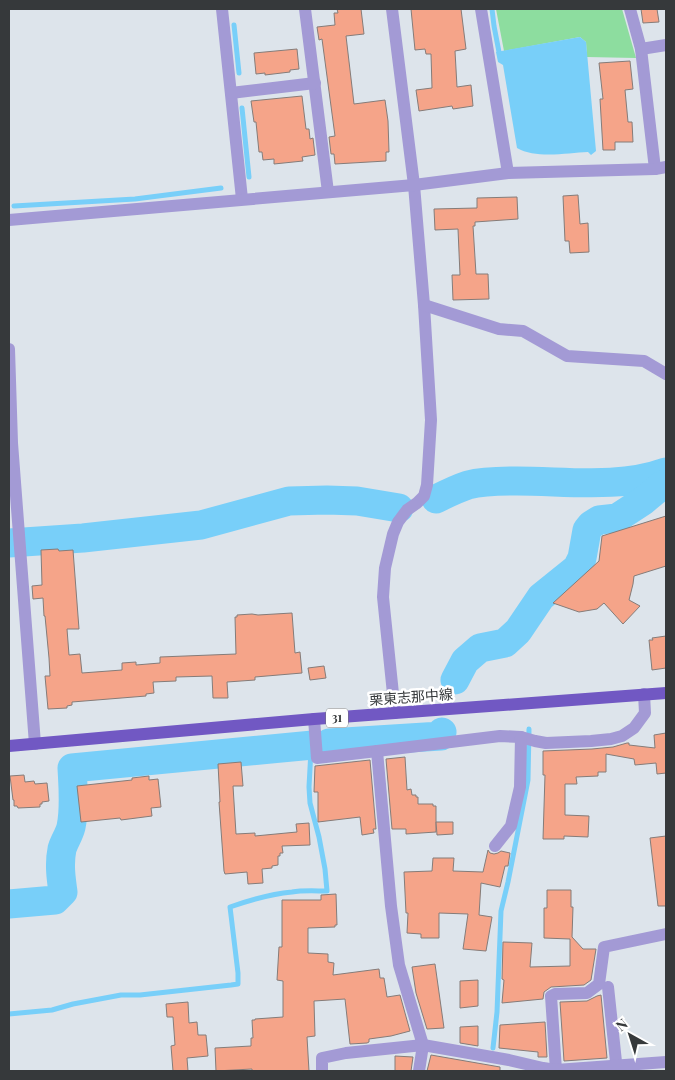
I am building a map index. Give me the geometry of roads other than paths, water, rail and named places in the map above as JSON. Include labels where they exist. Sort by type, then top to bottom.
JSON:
[{"type":"main road","name":"栗東志那中線","points":[[9,746],[395,713],[666,693]]},
{"type":"street","points":[[222,9],[242,199]]},
{"type":"street","points":[[305,9],[328,192]]},
{"type":"street","points":[[392,9],[414,185],[431,420],[427,485],[424,496],[407,510],[398,522],[393,534],[385,568],[383,596],[395,713]]},
{"type":"street","points":[[480,9],[508,173]]},
{"type":"street","points":[[9,220],[414,185],[508,173],[661,168],[641,49],[630,9]]},
{"type":"street","points":[[641,49],[666,45]]},
{"type":"street","points":[[231,92],[315,83]]},
{"type":"street","points":[[424,305],[499,329],[523,331],[567,356],[644,361],[666,374]]},
{"type":"street","points":[[9,349],[12,472],[35,744]]},
{"type":"street","points":[[314,720],[317,758],[500,736],[521,737],[546,742],[591,741],[622,736],[634,728],[645,713],[644,694]]},
{"type":"street","points":[[495,846],[511,826],[520,787],[521,737]]},
{"type":"street","points":[[377,751],[391,906],[399,965],[423,1045],[419,1071]]},
{"type":"street","points":[[547,1070],[551,996],[555,994],[587,993],[599,984],[604,947],[666,934]]},
{"type":"street","points":[[608,987],[617,1068]]},
{"type":"street","points":[[322,1071],[322,1058],[346,1053],[423,1045],[508,1060],[547,1070],[617,1068],[666,1062]]},
{"type":"water","points":[[580,37],[586,42],[596,151],[591,155],[588,152],[542,154],[517,148],[503,65],[498,62],[496,52]]},
{"type":"waterway","points":[[492,9],[499,52]]},
{"type":"waterway","points":[[234,25],[239,73]]},
{"type":"waterway","points":[[242,108],[249,177]]},
{"type":"waterway","points":[[14,206],[135,199],[221,188]]},
{"type":"waterway","points":[[436,499],[468,485],[480,483],[511,481],[574,483],[630,481],[666,472]]},
{"type":"waterway","points":[[455,680],[465,661],[480,648],[505,643],[518,631],[541,597],[577,568],[582,558],[587,530],[591,525],[599,520],[617,518],[666,484]]},
{"type":"waterway","points":[[9,543],[83,538],[201,525],[289,501],[357,501],[399,508]]},
{"type":"waterway","points":[[493,1048],[497,1012],[501,911],[528,780],[529,729]]},
{"type":"waterway","points":[[329,743],[441,736],[442,732]]},
{"type":"waterway","points":[[9,904],[55,900],[63,892],[61,860],[62,849],[72,820],[72,768],[313,745]]},
{"type":"waterway","points":[[9,1014],[52,1010],[121,995],[140,995],[238,984],[230,907],[276,894],[301,891],[327,891],[319,837],[310,803],[311,750]]}]
